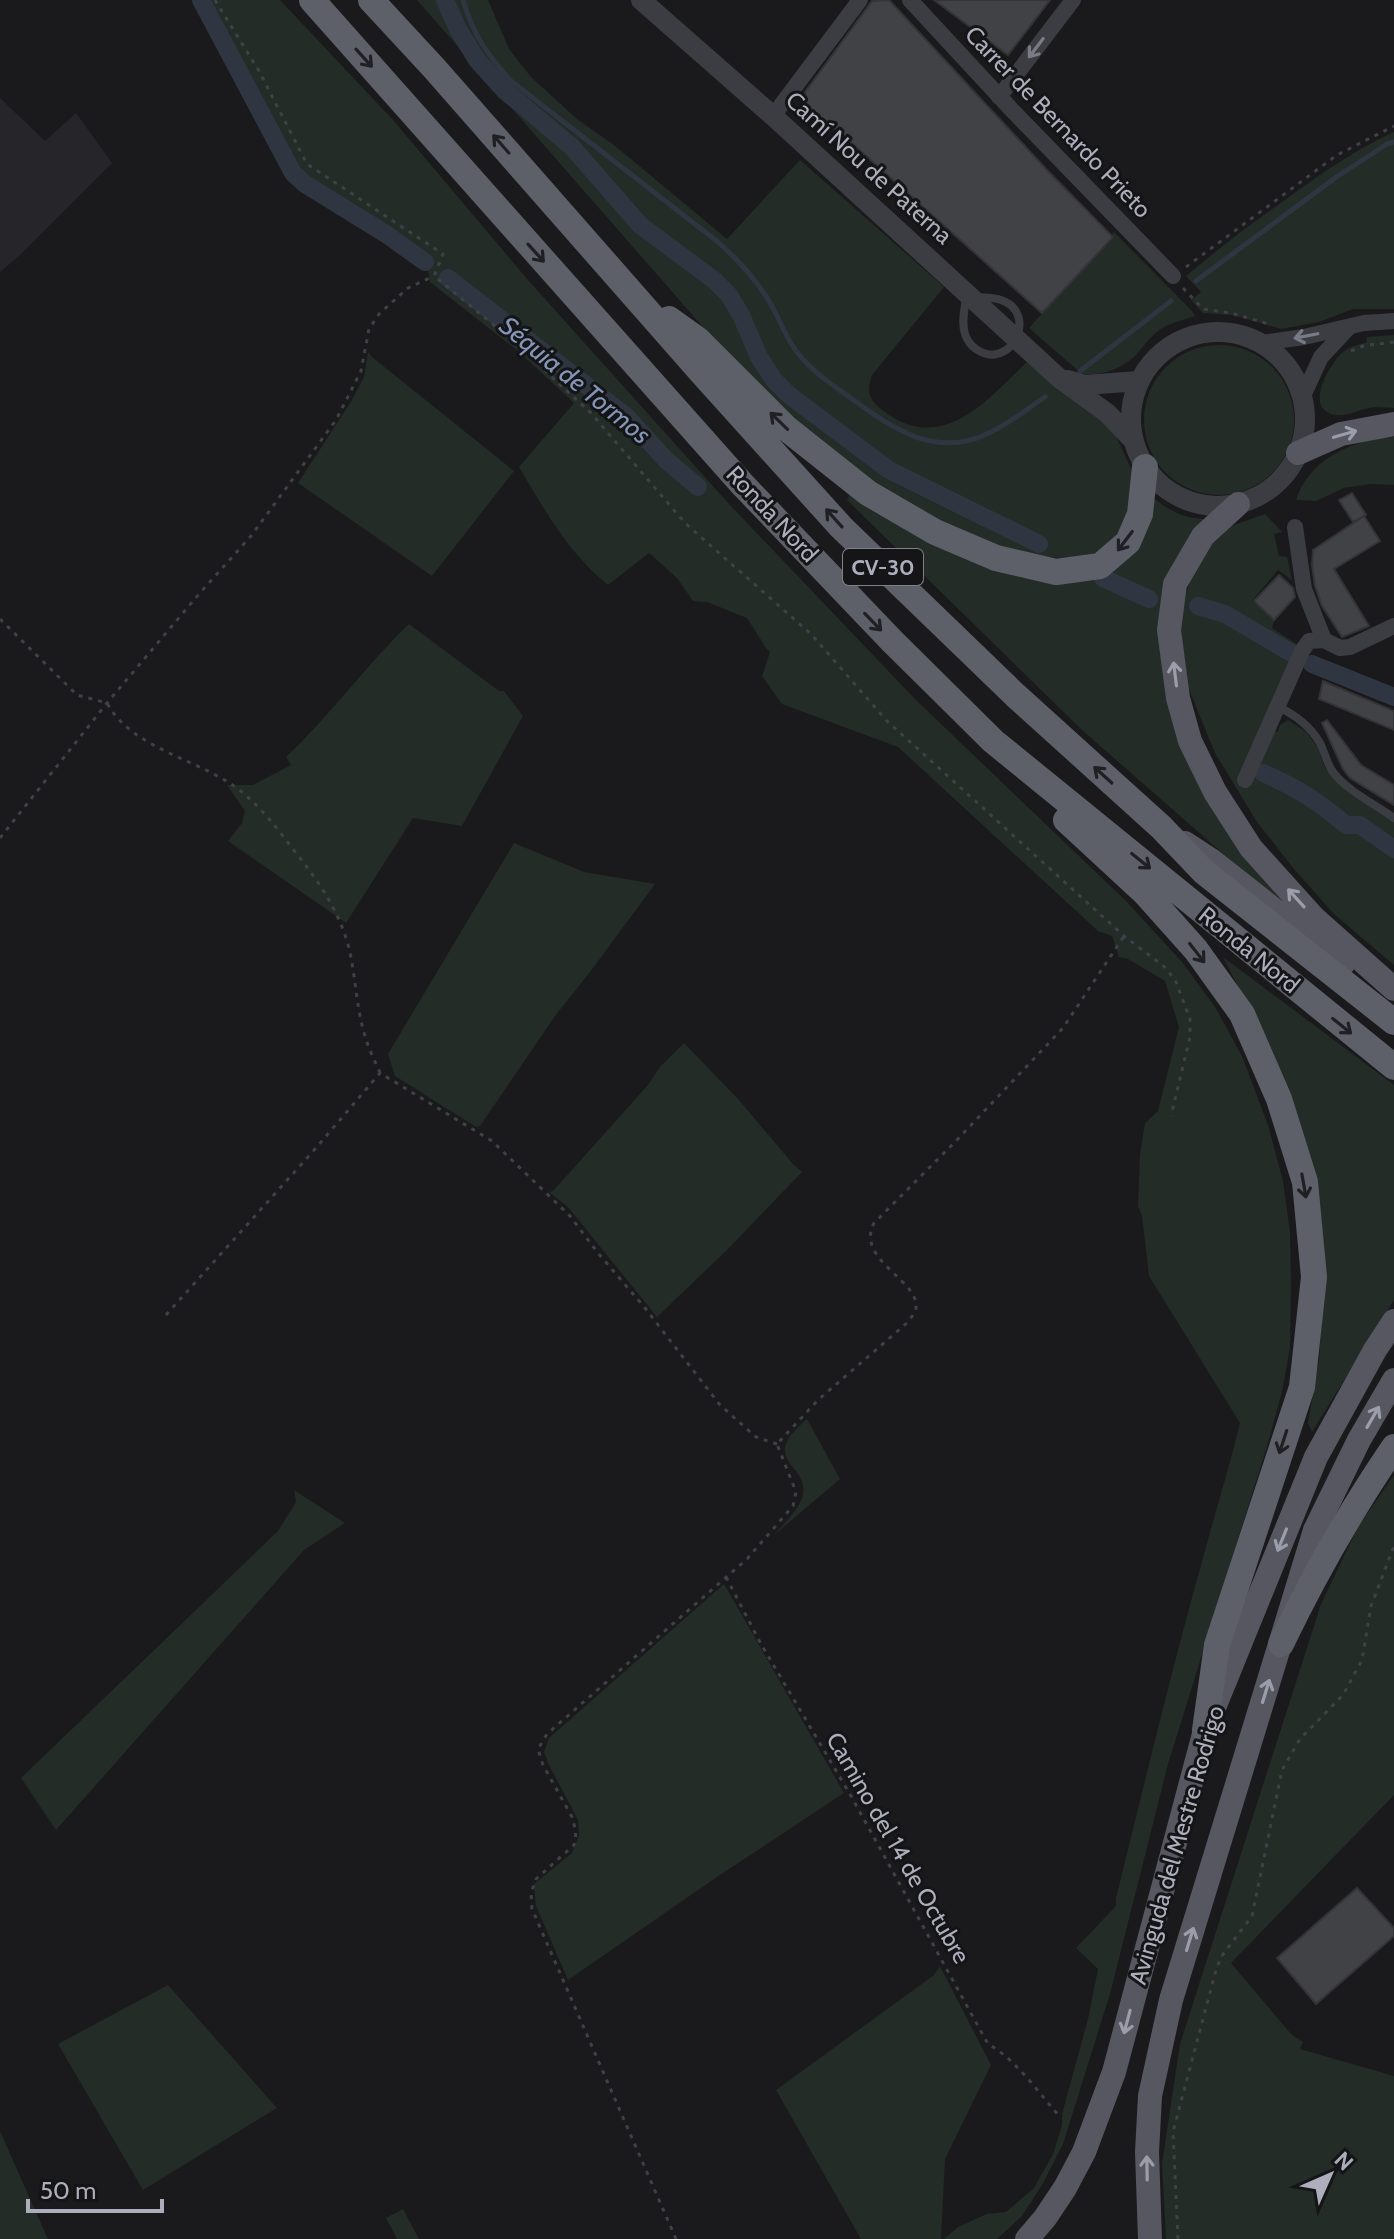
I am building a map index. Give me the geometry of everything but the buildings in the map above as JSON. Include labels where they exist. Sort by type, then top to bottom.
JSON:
[{"type":"highway","name":"Ronda Nord","points":[[312,0],[742,484],[993,741],[1394,1067]]},
{"type":"highway","name":"Ronda Nord","points":[[371,0],[841,527],[1015,695],[1161,827],[1204,872],[1394,1022]]},
{"type":"highway","points":[[626,287],[697,339],[786,428],[868,493],[935,532],[996,558],[1056,572],[1100,566],[1128,542],[1140,514],[1145,467]]},
{"type":"highway","points":[[993,741],[1053,809],[1146,894],[1196,950],[1242,1014],[1279,1099],[1305,1182],[1314,1277],[1302,1387],[1217,1645],[1205,1730]]},
{"type":"highway","points":[[1281,1644],[1314,1576],[1349,1515],[1394,1447]]},
{"type":"main road","points":[[1298,453],[1341,434],[1394,424]]},
{"type":"main road","points":[[1238,504],[1203,536],[1175,584],[1169,630],[1178,698],[1190,741],[1215,792],[1251,848],[1314,918],[1394,989]]},
{"type":"main road","points":[[1161,827],[1211,860],[1353,972],[1394,999]]},
{"type":"main road","name":"Avinguda del Mestre Rodrigo","points":[[1027,2239],[1065,2188],[1084,2152],[1114,2072],[1205,1730],[1316,1457],[1394,1321]]},
{"type":"main road","name":"Avinguda del Mestre Rodrigo","points":[[1150,2239],[1147,2152],[1150,2096],[1171,2000],[1315,1530],[1359,1440],[1394,1380]]},
{"type":"street","name":"Camí Nou de Paterna","points":[[641,0],[773,116],[1059,378],[1107,413],[1132,439]]},
{"type":"street","points":[[773,116],[860,0]]},
{"type":"street","name":"Carrer de Bernardo Prieto","points":[[910,0],[999,97],[1173,276]]},
{"type":"street","points":[[999,97],[1073,0]]},
{"type":"street","points":[[1261,343],[1364,323],[1394,321]]},
{"type":"street","points":[[1302,398],[1321,357],[1350,327]]},
{"type":"street","points":[[1222,331],[1261,343],[1287,366],[1302,398],[1305,426],[1298,453],[1288,471],[1258,497],[1238,504],[1203,505],[1170,492],[1145,467],[1132,439],[1131,409],[1139,381],[1150,364],[1164,349],[1202,333],[1222,331]]},
{"type":"street","points":[[1059,378],[1085,385],[1139,381]]},
{"type":"street","points":[[1295,527],[1304,589],[1324,640]]},
{"type":"street","points":[[1245,780],[1309,641],[1324,640],[1340,648],[1350,647],[1394,626]]},
{"type":"lane","points":[[969,294],[964,332],[973,348],[991,354],[1000,353],[1017,338]]},
{"type":"lane","points":[[1278,707],[1305,724],[1320,742],[1333,771],[1343,783],[1394,818]]},
{"type":"path","points":[[0,838],[107,703],[251,536],[336,420],[361,371],[369,329],[379,314],[408,288],[434,276],[443,254],[307,164],[259,71],[215,0]]},
{"type":"path","points":[[1270,324],[1203,309],[1173,276],[1337,155],[1394,126]]},
{"type":"path","points":[[434,276],[506,335],[590,412],[685,523],[811,634],[886,720],[1124,936],[1166,968],[1176,982],[1190,1019],[1190,1037],[1171,1116]]},
{"type":"path","points":[[1326,352],[1340,358],[1363,346],[1394,342]]},
{"type":"path","points":[[0,619],[77,695],[107,703],[113,715],[141,737],[221,777],[268,817],[324,889],[335,909],[349,949],[365,1038],[380,1073],[492,1141],[570,1216],[720,1405],[756,1437],[777,1444],[796,1492],[793,1506],[747,1559],[547,1734],[538,1749],[543,1765],[572,1817],[576,1832],[574,1845],[536,1879],[531,1893],[532,1909],[676,2239]]},
{"type":"path","points":[[777,1444],[818,1400],[907,1323],[915,1312],[916,1302],[911,1292],[878,1257],[871,1245],[869,1233],[874,1223],[1063,1028],[1124,936]]},
{"type":"path","points":[[166,1315],[380,1073]]},
{"type":"path","points":[[1178,2239],[1173,2132],[1216,1970],[1221,1957],[1252,1916],[1282,1770],[1300,1739],[1343,1695],[1362,1660],[1371,1606],[1394,1546]]},
{"type":"path","name":"Camino del 14 de Octubre","points":[[726,1577],[988,2044],[1011,2062],[1061,2118]]},
{"type":"shaded area","points":[[196,0],[280,0],[393,120],[528,280],[729,504],[915,699],[1127,902],[1182,962],[1215,1007],[1242,1056],[1268,1125],[1283,1181],[1290,1232],[1290,1348],[1282,1392],[1168,1764],[1110,1994],[1063,2144],[1022,2216],[997,2239],[944,2239],[958,2227],[987,2214],[1006,2212],[1034,2188],[1053,2154],[1098,1969],[1076,1948],[1116,1906],[1171,1678],[1240,1423],[1149,1276],[1138,1206],[1140,1155],[1145,1123],[1158,1111],[1179,1027],[1165,981],[1119,957],[1112,936],[1098,931],[898,747],[782,704],[762,676],[770,652],[747,618],[707,602],[693,601],[677,578],[649,553],[608,585],[581,560],[558,530],[519,467],[574,403],[518,351],[430,282],[427,265],[297,182],[288,173],[286,163]]},
{"type":"shaded area","points":[[417,0],[488,0],[509,49],[531,77],[577,119],[614,145],[727,239],[800,160],[944,287],[872,375],[869,392],[875,404],[906,424],[926,428],[945,425],[980,405],[1028,361],[1092,409],[1115,434],[1134,475],[1126,527],[1106,548],[1090,555],[1041,556],[987,543],[937,521],[864,476],[793,420],[730,358]]},
{"type":"shaded area","points":[[0,98],[45,141],[76,113],[112,163],[0,272]]},
{"type":"shaded area","points":[[1394,132],[1394,309],[1353,309],[1319,322],[1281,329],[1233,315],[1203,313],[1191,300],[1201,292],[1186,276],[1198,266],[1327,170]]},
{"type":"shaded area","points":[[1114,232],[1195,316],[1158,331],[1136,355],[1118,368],[1104,373],[1082,374],[1029,328]]},
{"type":"shaded area","points":[[1394,335],[1394,408],[1372,407],[1342,415],[1327,412],[1322,407],[1321,391],[1338,357],[1348,349],[1366,343],[1367,337]]},
{"type":"shaded area","points":[[1219,345],[1248,351],[1272,367],[1288,391],[1294,420],[1288,449],[1272,473],[1248,489],[1219,495],[1190,489],[1166,473],[1150,449],[1144,420],[1150,391],[1166,367],[1190,351]]},
{"type":"shaded area","points":[[368,352],[514,471],[432,576],[298,483],[352,400],[364,377]]},
{"type":"shaded area","points":[[1394,437],[1394,485],[1344,488],[1316,501],[1296,500],[1311,473],[1334,454],[1363,442]]},
{"type":"shaded area","points":[[850,494],[1080,581],[1152,497],[1176,512],[1204,519],[1171,570],[1170,696],[1288,908],[1083,731],[847,500]]},
{"type":"shaded area","points":[[1265,514],[1282,532],[1274,534],[1279,556],[1287,557],[1292,580],[1278,570],[1252,601],[1275,618],[1272,628],[1298,645],[1261,724],[1278,732],[1280,725],[1288,720],[1306,732],[1317,746],[1325,768],[1394,814],[1394,965],[1334,914],[1257,822],[1215,753],[1188,687],[1179,615],[1198,557],[1231,526]]},
{"type":"shaded area","points":[[409,624],[499,691],[504,691],[523,716],[462,826],[413,818],[346,923],[228,841],[242,823],[245,811],[227,785],[253,785],[291,765],[286,757]]},
{"type":"shaded area","points":[[514,843],[584,872],[655,884],[555,1016],[480,1126],[476,1127],[395,1076],[388,1054]]},
{"type":"shaded area","points":[[1223,957],[1394,1085],[1394,1300],[1312,1432],[1308,1423],[1319,1360],[1323,1299],[1266,1041]]},
{"type":"shaded area","points":[[684,1043],[802,1172],[657,1317],[568,1207],[549,1192]]},
{"type":"shaded area","points":[[807,1419],[840,1479],[774,1535],[802,1499],[803,1484],[785,1453],[786,1444],[793,1433]]},
{"type":"shaded area","points":[[1394,1475],[1394,1795],[1231,1963],[1291,2034],[1303,2042],[1300,2049],[1394,2076],[1394,2239],[1166,2239],[1162,2164],[1180,2044],[1321,1604],[1358,1527]]},
{"type":"shaded area","points":[[294,1490],[345,1523],[304,1550],[56,1830],[21,1778],[278,1531],[296,1502]]},
{"type":"shaded area","points":[[724,1584],[844,1793],[568,1980],[536,1906],[534,1884],[572,1853],[579,1835],[578,1820],[544,1752],[549,1738]]},
{"type":"shaded area","points":[[940,1966],[991,2065],[945,2159],[941,2239],[861,2239],[776,2090],[934,1975]]},
{"type":"shaded area","points":[[168,1985],[277,2108],[143,2190],[58,2044]]},
{"type":"shaded area","points":[[0,2131],[48,2239],[0,2239]]},
{"type":"shaded area","points":[[403,2209],[419,2239],[397,2239],[386,2218]]},
{"type":"waterway","name":"Séquia de Tormos","points":[[201,0],[293,173],[305,184],[425,262]]},
{"type":"waterway","points":[[445,0],[477,60],[504,90],[572,147],[640,225],[714,280],[729,295],[759,357],[774,380],[789,395],[889,470],[1039,544]]},
{"type":"waterway","points":[[463,0],[482,44],[511,81],[725,248],[761,288],[792,345],[805,362],[870,412],[918,438],[952,443],[970,440],[996,429],[1045,397]]},
{"type":"waterway","points":[[1196,281],[1335,178],[1394,142]]},
{"type":"waterway","name":"Séquia de Tormos","points":[[448,278],[626,416],[666,460],[698,487]]},
{"type":"waterway","points":[[1080,371],[1171,301]]},
{"type":"waterway","points":[[1103,578],[1149,599]]},
{"type":"waterway","points":[[1198,606],[1225,614],[1293,654]]},
{"type":"waterway","points":[[1312,664],[1394,697]]},
{"type":"waterway","name":"Séquia de Tormos","points":[[1263,773],[1307,796],[1346,825],[1360,825],[1394,849]]}]
